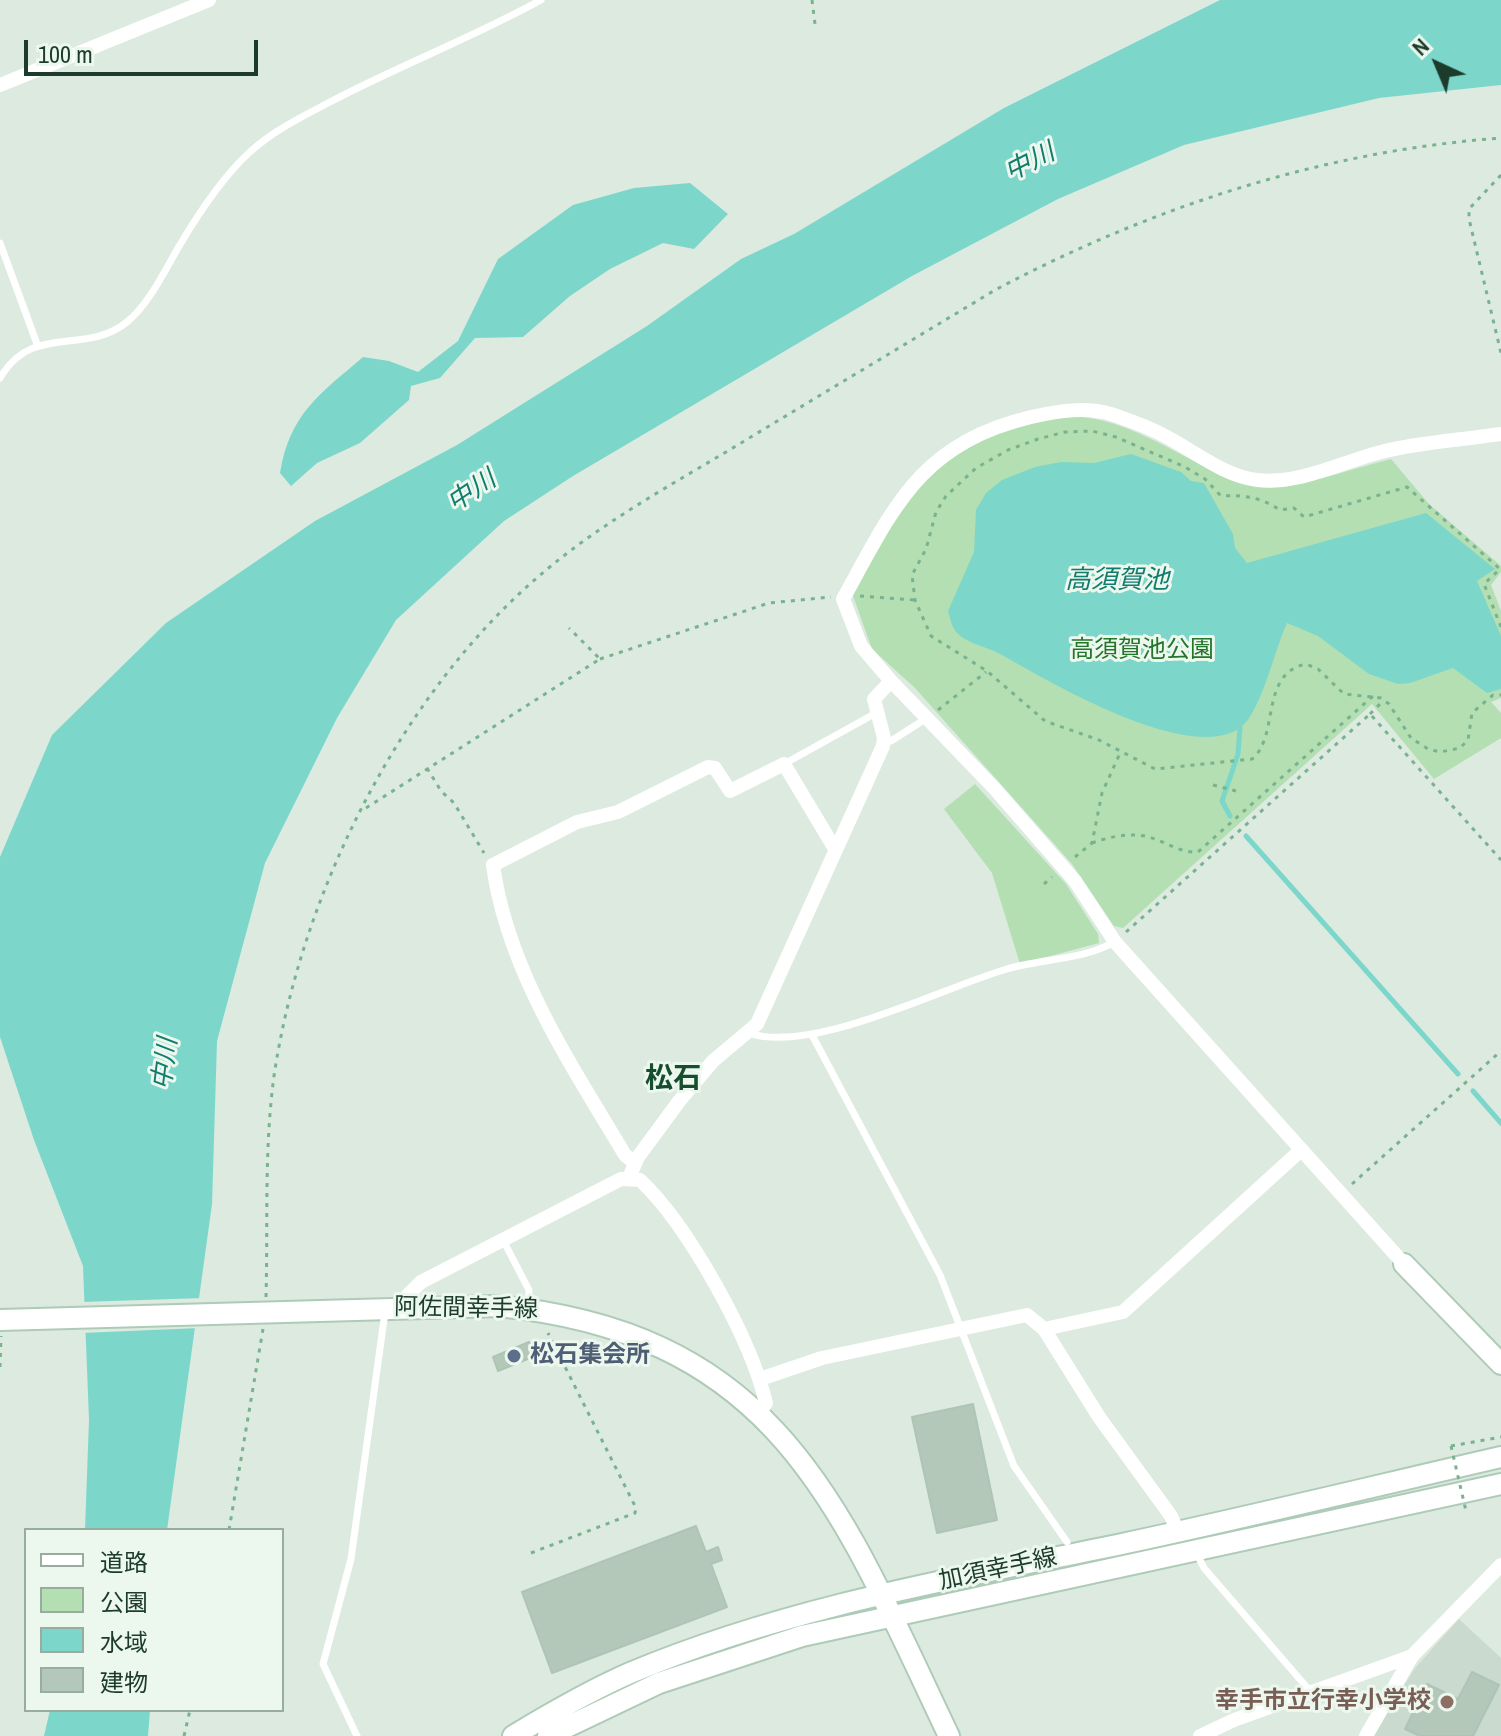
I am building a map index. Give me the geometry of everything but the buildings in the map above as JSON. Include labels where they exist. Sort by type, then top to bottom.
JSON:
[{"type":"main road","points":[[1404,1264],[1501,1364]]},
{"type":"main road","name":"阿佐間幸手線","points":[[7,1320],[394,1307],[535,1310],[599,1322],[671,1353],[703,1371],[759,1414],[822,1487],[881,1595],[949,1736]]},
{"type":"main road","name":"加須幸手線","points":[[513,1736],[575,1699],[678,1654],[743,1632],[881,1595],[1178,1532],[1501,1457]]},
{"type":"main road","name":"加須幸手線","points":[[548,1736],[612,1702],[709,1664],[891,1615],[1501,1484]]},
{"type":"street","points":[[0,85],[209,0]]},
{"type":"street","points":[[1404,1264],[1115,942],[1063,867],[861,646],[848,597],[910,485],[950,451],[1007,423],[1072,410],[1111,414],[1163,434],[1237,475],[1274,481],[1314,473],[1384,451],[1501,434]]},
{"type":"street","points":[[629,1178],[635,1163],[713,1061],[757,1024],[883,741],[874,699],[891,681]]},
{"type":"street","points":[[635,1163],[625,1155],[536,997],[501,907],[493,865],[577,822],[618,812],[708,767],[715,768],[730,791],[784,764],[825,839],[835,849]]},
{"type":"street","points":[[1044,1329],[1123,1312],[1301,1150]]},
{"type":"street","points":[[394,1307],[421,1282],[502,1238],[629,1178],[640,1180],[692,1247],[760,1379],[766,1403],[759,1414]]},
{"type":"street","points":[[760,1379],[822,1358],[1027,1315],[1044,1329],[1099,1417],[1171,1516],[1178,1532]]},
{"type":"street","points":[[1366,1736],[1412,1656],[1501,1565]]},
{"type":"street","points":[[1200,1736],[1310,1691],[1412,1656]]},
{"type":"lane","points":[[0,378],[17,356],[37,344],[92,338],[111,333],[126,323],[137,313],[192,225],[233,170],[277,131],[359,87],[464,41],[541,0]]},
{"type":"lane","points":[[0,243],[37,344]]},
{"type":"lane","points":[[784,764],[877,712]]},
{"type":"lane","points":[[883,741],[891,741],[929,717]]},
{"type":"lane","points":[[748,1033],[762,1038],[812,1035],[1010,968],[1115,942]]},
{"type":"lane","points":[[812,1035],[940,1275],[1014,1466],[1067,1542]]},
{"type":"lane","points":[[502,1238],[529,1290],[535,1310]]},
{"type":"lane","points":[[357,1736],[323,1664],[351,1559],[394,1307]]},
{"type":"lane","points":[[1195,1548],[1204,1568],[1310,1691]]},
{"type":"path","points":[[812,0],[815,24]]},
{"type":"path","points":[[229,1528],[256,1311],[265,1165],[275,1073],[300,957],[334,868],[403,740],[448,672],[506,605],[593,535],[699,468],[995,290],[1051,261],[1144,220],[1218,194],[1364,156],[1442,142],[1501,138]]},
{"type":"path","points":[[1501,175],[1469,209],[1501,353]]},
{"type":"path","points":[[1501,627],[1484,584],[1500,569],[1407,487],[1304,517],[1294,508],[1280,510],[1262,499],[1243,495],[1221,496],[1205,479],[1185,467],[1116,437],[1092,431],[1065,432],[1008,450],[960,480],[936,512],[926,549],[912,575],[915,600],[931,636],[987,671],[1045,721],[1121,751],[1155,769],[1247,761],[1265,745],[1276,690],[1297,666],[1306,664],[1318,669],[1344,694],[1374,695],[1384,700],[1411,738],[1440,752],[1460,748],[1468,740],[1472,713],[1493,695],[1501,695]]},
{"type":"path","points":[[363,810],[600,659],[769,603],[822,595],[915,600]]},
{"type":"path","points":[[569,628],[600,659]]},
{"type":"path","points":[[929,717],[987,671]]},
{"type":"path","points":[[1069,862],[1092,843],[1125,836],[1147,837],[1185,851],[1198,852],[1374,695]]},
{"type":"path","points":[[1115,942],[1384,700]]},
{"type":"path","points":[[1370,714],[1501,860]]},
{"type":"path","points":[[1092,843],[1102,793],[1121,751]]},
{"type":"path","points":[[427,768],[493,865]]},
{"type":"path","points":[[1213,785],[1236,791]]},
{"type":"path","points":[[1340,1194],[1501,1051]]},
{"type":"path","points":[[531,1553],[635,1513],[636,1508],[535,1310]]},
{"type":"path","points":[[0,1367],[7,1320]]},
{"type":"path","points":[[1466,1511],[1451,1446],[1501,1437]]},
{"type":"path","points":[[184,1736],[190,1712]]},
{"type":"shaded area","name":"幸手市立行幸小学校","points":[[1459,1619],[1501,1658],[1501,1736],[1373,1736],[1415,1668]]},
{"type":"green space","name":"高須賀池公園","points":[[1062,416],[1093,419],[1122,427],[1224,475],[1250,483],[1288,485],[1391,459],[1429,504],[1501,566],[1501,572],[1491,585],[1501,611],[1501,698],[1491,702],[1501,713],[1501,738],[1434,779],[1372,704],[1123,928],[1114,926],[1072,864],[915,688],[872,649],[852,593],[911,492],[953,455],[995,432]]},
{"type":"green space","points":[[975,784],[1066,884],[1098,934],[1099,943],[1020,964],[992,873],[944,809]]},
{"type":"water","name":"中川","points":[[1220,0],[1501,0],[1501,85],[1379,98],[1184,145],[1058,199],[912,276],[573,476],[504,521],[396,620],[337,718],[265,863],[217,1041],[212,1204],[167,1528],[85,1528],[89,1420],[83,1266],[34,1140],[0,1037],[0,857],[52,735],[166,623],[315,521],[457,445],[647,326],[741,259],[794,234],[1004,108]]},
{"type":"water","points":[[690,183],[728,214],[694,249],[663,243],[610,269],[570,296],[523,337],[475,338],[440,378],[411,386],[409,400],[360,443],[317,463],[291,486],[280,473],[291,435],[299,420],[333,382],[363,357],[389,361],[418,372],[458,341],[498,259],[573,205],[634,188]]},
{"type":"water","name":"高須賀池","points":[[1131,454],[1181,472],[1191,481],[1204,483],[1233,534],[1235,548],[1247,563],[1426,513],[1495,569],[1477,581],[1501,636],[1501,689],[1487,693],[1453,668],[1398,684],[1369,674],[1318,636],[1287,623],[1261,695],[1248,720],[1240,728],[1217,736],[1188,736],[1120,715],[958,634],[948,611],[974,552],[976,510],[986,493],[1002,480],[1035,467],[1061,462],[1094,463]]},
{"type":"water","points":[[50,1712],[150,1712],[148,1736],[44,1736]]},
{"type":"pier","points":[[204,1298],[199,1328],[82,1333],[81,1302]]},
{"type":"waterway","points":[[1230,816],[1222,801],[1238,754],[1240,728]]},
{"type":"waterway","points":[[1246,836],[1458,1074]]},
{"type":"waterway","points":[[1473,1091],[1501,1123]]},
{"type":"place","name":"松石集会所","points":[[514,1356]]},
{"type":"place","name":"幸手市立行幸小学校","points":[[1447,1702]]},
{"type":"district","name":"松石","points":[[673,1079]]}]
